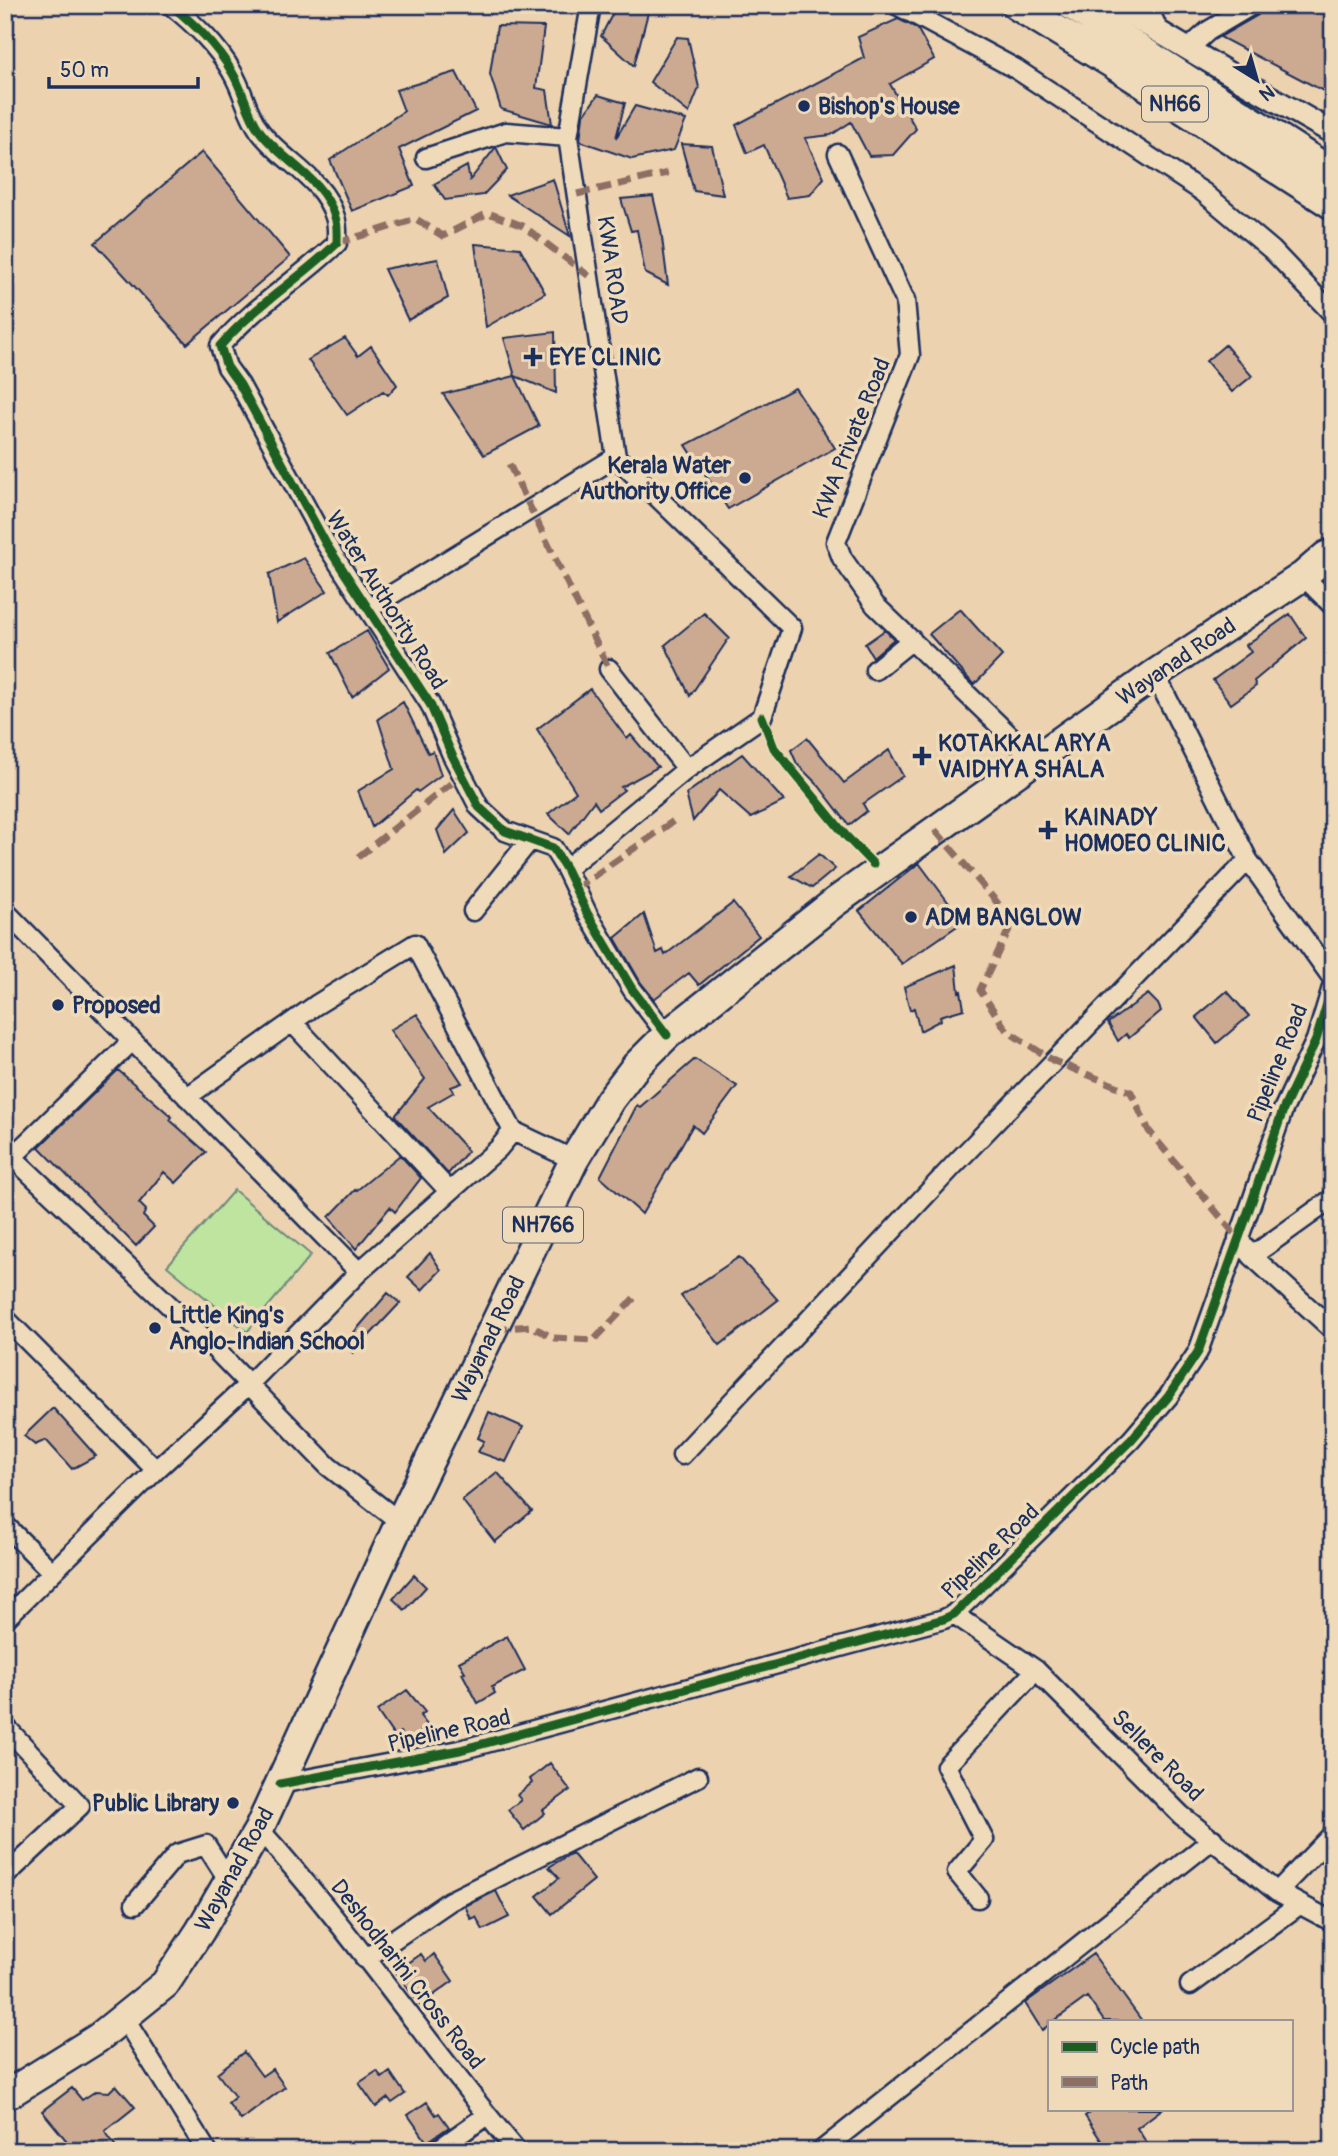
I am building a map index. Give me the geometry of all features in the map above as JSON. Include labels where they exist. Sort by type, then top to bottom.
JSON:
[{"type":"highway","name":"NH66","points":[[1016,5],[1333,205]]},
{"type":"highway","name":"NH66","points":[[1071,5],[1333,173]]},
{"type":"highway","name":"Wayanad Road","points":[[5,2096],[97,2038],[165,1984],[229,1881],[259,1829],[401,1522],[574,1160],[610,1100],[629,1075],[667,1035],[835,902],[1155,674],[1303,576],[1331,551]]},
{"type":"street","name":"Water Authority Road","points":[[171,5],[194,23],[232,71],[257,128],[281,154],[307,173],[328,199],[336,219],[337,243],[235,328],[220,346],[227,367],[240,385],[326,544],[430,704],[479,807],[505,831],[553,848],[587,913],[632,989],[667,1035]]},
{"type":"street","name":"KWA ROAD","points":[[591,5],[568,137],[616,457]]},
{"type":"street","points":[[897,5],[1016,69],[1203,192],[1272,250],[1333,314]]},
{"type":"street","points":[[1114,5],[1333,133]]},
{"type":"street","points":[[1147,5],[1159,32]]},
{"type":"street","points":[[1188,49],[1208,31],[1252,5]]},
{"type":"street","points":[[426,158],[506,132],[568,137]]},
{"type":"street","name":"KWA Private Road","points":[[838,154],[905,300],[911,355],[836,542],[842,558],[874,604],[1034,759]]},
{"type":"street","points":[[368,609],[616,457],[792,628],[762,717],[687,769],[566,869]]},
{"type":"street","points":[[1303,576],[1333,606]]},
{"type":"street","points":[[875,670],[912,640]]},
{"type":"street","points":[[609,669],[687,769]]},
{"type":"street","points":[[1155,674],[1248,860],[1333,982]]},
{"type":"street","points":[[473,911],[530,840]]},
{"type":"street","points":[[682,1455],[953,1167],[1248,860]]},
{"type":"street","points":[[5,911],[359,1272]]},
{"type":"street","points":[[187,1097],[292,1022],[415,944],[513,1131],[574,1160]]},
{"type":"street","name":"Pipeline Road","points":[[280,1784],[460,1750],[944,1619],[954,1614],[1131,1440],[1168,1397],[1198,1352],[1283,1110],[1316,1040],[1333,982]]},
{"type":"street","points":[[292,1022],[449,1191]]},
{"type":"street","points":[[132,1041],[7,1157],[208,1342],[328,1466],[401,1522]]},
{"type":"street","points":[[5,1619],[156,1470],[249,1384],[359,1272],[498,1149],[513,1131]]},
{"type":"street","points":[[1252,1256],[1333,1198]]},
{"type":"street","points":[[1238,1238],[1252,1256],[1333,1330]]},
{"type":"street","points":[[5,1318],[156,1470]]},
{"type":"street","points":[[5,1525],[52,1572]]},
{"type":"street","name":"Sellere Road","points":[[954,1614],[1036,1670],[1181,1815],[1277,1892],[1333,1922]]},
{"type":"street","points":[[978,1898],[957,1872],[984,1840],[946,1766],[1036,1670]]},
{"type":"street","points":[[5,1726],[80,1806],[5,1876]]},
{"type":"street","points":[[365,1959],[450,1901],[698,1777]]},
{"type":"street","name":"Deshodharini Cross Road","points":[[259,1829],[322,1902],[517,2151]]},
{"type":"street","points":[[1277,1892],[1333,1834]]},
{"type":"street","points":[[821,2151],[1213,1839]]},
{"type":"street","points":[[135,1904],[177,1854],[206,1845],[229,1881]]},
{"type":"street","points":[[1190,1985],[1299,1905]]},
{"type":"street","points":[[124,2018],[207,2151]]},
{"type":"street","points":[[436,2151],[487,2115]]},
{"type":"green space","points":[[234,1190],[311,1255],[247,1332],[167,1266]]},
{"type":"building","points":[[617,5],[650,5],[634,66],[601,36]]},
{"type":"building","points":[[1263,5],[1325,5],[1333,14],[1333,96],[1220,37],[1258,15]]},
{"type":"building","name":"Bishop's House","points":[[898,19],[917,28],[934,59],[890,84],[916,129],[893,155],[869,156],[851,122],[831,135],[805,138],[824,178],[810,195],[787,198],[764,145],[747,153],[736,125],[864,58],[858,37]]},
{"type":"building","points":[[497,26],[544,27],[536,88],[547,90],[552,124],[501,109],[490,74]]},
{"type":"building","points":[[677,37],[688,38],[699,88],[689,113],[650,82]]},
{"type":"building","points":[[456,72],[476,111],[399,149],[414,186],[352,211],[330,160],[404,111],[396,90]]},
{"type":"building","points":[[598,95],[625,103],[616,138],[635,106],[686,120],[674,150],[632,159],[580,141],[583,116]]},
{"type":"building","points":[[681,144],[712,146],[723,195],[694,191]]},
{"type":"building","points":[[496,147],[507,170],[483,195],[445,200],[434,184],[467,166],[470,180]]},
{"type":"building","points":[[202,152],[290,257],[187,344],[95,243]]},
{"type":"building","points":[[553,179],[570,236],[507,195]]},
{"type":"building","points":[[653,196],[661,230],[668,285],[645,273],[637,230],[631,231],[621,199]]},
{"type":"building","points":[[475,244],[520,248],[545,293],[486,327]]},
{"type":"building","points":[[438,259],[448,298],[408,320],[384,269]]},
{"type":"building","name":"EYE CLINIC","points":[[555,332],[556,393],[515,376],[504,338]]},
{"type":"building","points":[[345,338],[358,356],[371,346],[397,385],[388,395],[383,391],[347,415],[308,360]]},
{"type":"building","points":[[1225,345],[1252,376],[1232,392],[1206,361]]},
{"type":"building","points":[[515,376],[539,426],[484,455],[443,394]]},
{"type":"building","name":"Kerala Water Authority Office","points":[[795,388],[835,448],[728,509],[686,445]]},
{"type":"building","points":[[304,558],[327,591],[277,622],[269,574]]},
{"type":"building","points":[[960,609],[1002,656],[974,685],[929,634]]},
{"type":"building","points":[[704,613],[729,638],[690,696],[665,645]]},
{"type":"building","points":[[1290,614],[1306,638],[1254,681],[1256,686],[1231,704],[1213,680],[1251,652],[1246,645]]},
{"type":"building","points":[[885,630],[894,639],[873,657],[865,644]]},
{"type":"building","points":[[367,631],[389,668],[352,697],[330,653]]},
{"type":"building","points":[[590,689],[627,739],[631,735],[658,767],[621,787],[624,790],[599,809],[594,801],[569,834],[548,814],[576,792],[537,729]]},
{"type":"building","points":[[403,702],[428,753],[433,751],[441,775],[418,792],[416,790],[372,827],[358,791],[394,769],[378,719]]},
{"type":"building","points":[[807,738],[844,783],[889,750],[903,776],[863,804],[867,811],[849,825],[819,786],[797,764],[791,750]]},
{"type":"building","points":[[742,754],[784,801],[751,818],[719,790],[693,821],[686,794]]},
{"type":"building","points":[[454,810],[469,833],[446,855],[437,830]]},
{"type":"building","points":[[819,854],[835,869],[812,888],[791,876]]},
{"type":"building","name":"ADM BANGLOW","points":[[919,863],[963,922],[902,964],[859,911]]},
{"type":"building","points":[[733,903],[759,936],[699,985],[689,973],[654,999],[641,983],[615,938],[644,914],[657,953],[663,950],[665,955]]},
{"type":"building","points":[[956,965],[964,1009],[940,1016],[941,1020],[920,1031],[914,1008],[910,1010],[904,987]]},
{"type":"building","points":[[1227,991],[1249,1016],[1217,1043],[1196,1017]]},
{"type":"building","points":[[1148,994],[1161,1011],[1129,1038],[1126,1034],[1118,1041],[1108,1023]]},
{"type":"building","points":[[417,1014],[462,1083],[451,1087],[454,1092],[428,1107],[468,1151],[448,1174],[395,1116],[425,1079],[390,1030]]},
{"type":"building","points":[[695,1059],[737,1086],[702,1133],[693,1125],[642,1214],[600,1177],[637,1105],[640,1107]]},
{"type":"building","points":[[118,1070],[172,1117],[170,1120],[206,1152],[176,1183],[164,1172],[139,1203],[146,1210],[143,1216],[154,1227],[136,1246],[39,1147]]},
{"type":"building","points":[[400,1155],[421,1178],[395,1212],[390,1207],[356,1249],[329,1217],[355,1190]]},
{"type":"building","points":[[430,1253],[441,1270],[422,1290],[408,1277]]},
{"type":"building","points":[[739,1257],[778,1300],[720,1345],[681,1296]]},
{"type":"building","points":[[388,1293],[400,1303],[353,1353],[344,1344]]},
{"type":"building","points":[[53,1408],[96,1456],[72,1469],[46,1440],[35,1445],[24,1436]]},
{"type":"building","points":[[489,1412],[523,1427],[506,1462],[478,1452],[484,1441],[478,1438]]},
{"type":"building","points":[[497,1472],[532,1511],[495,1542],[462,1500]]},
{"type":"building","points":[[414,1575],[426,1587],[405,1610],[393,1599]]},
{"type":"building","points":[[507,1636],[525,1670],[492,1687],[495,1693],[478,1703],[459,1662]]},
{"type":"building","points":[[407,1690],[425,1712],[420,1716],[428,1726],[408,1742],[400,1732],[394,1736],[377,1711]]},
{"type":"building","points":[[550,1763],[570,1790],[543,1810],[545,1813],[524,1830],[508,1810],[521,1800],[517,1795],[532,1783],[530,1779]]},
{"type":"building","points":[[572,1853],[594,1880],[552,1914],[537,1896],[559,1878],[549,1867]]},
{"type":"building","points":[[496,1891],[509,1917],[483,1930],[476,1917],[471,1919],[465,1906]]},
{"type":"building","points":[[421,1954],[426,1961],[434,1954],[453,1981],[420,2005],[396,1972]]},
{"type":"building","points":[[1093,1954],[1141,2020],[1103,2020],[1087,1997],[1055,2020],[1048,2020],[1048,2026],[1042,2030],[1025,2003]]},
{"type":"building","points":[[244,2052],[262,2076],[272,2069],[285,2087],[241,2120],[228,2103],[235,2097],[217,2073]]},
{"type":"building","points":[[377,2071],[382,2078],[390,2072],[405,2094],[392,2103],[388,2098],[376,2107],[359,2083]]},
{"type":"building","points":[[116,2085],[135,2107],[105,2131],[119,2151],[75,2151],[42,2111],[72,2088],[82,2100],[96,2091],[109,2092]]},
{"type":"building","points":[[427,2102],[449,2127],[427,2142],[408,2115]]},
{"type":"building","points":[[1094,2110],[1161,2110],[1137,2128],[1152,2151],[1108,2151],[1085,2116]]},
{"type":"marked path","points":[[577,194],[668,173]]},
{"type":"marked path","points":[[337,243],[416,219],[443,236],[488,213],[523,226],[589,276]]},
{"type":"marked path","points":[[509,464],[609,669]]},
{"type":"marked path","points":[[358,857],[462,775]]},
{"type":"marked path","points":[[575,889],[678,818]]},
{"type":"marked path","points":[[935,830],[1013,921],[980,990],[1007,1031],[1054,1061],[1131,1092],[1149,1131],[1238,1238]]},
{"type":"marked path","points":[[494,1329],[531,1326],[554,1338],[594,1340],[637,1295]]},
{"type":"cycle path","points":[[171,5],[196,27],[226,62],[259,130],[312,180],[329,203],[337,223],[337,243],[247,318],[220,346],[227,367],[240,385],[326,544],[430,704],[479,807],[505,831],[553,848],[587,913],[632,989],[667,1035]]},
{"type":"cycle path","points":[[762,717],[774,748],[846,836],[873,864]]},
{"type":"cycle path","points":[[280,1784],[460,1750],[944,1619],[954,1614],[1131,1440],[1168,1397],[1198,1352],[1283,1110],[1316,1040],[1333,984]]},
{"type":"place","name":"Bishop's House","points":[[804,106]]},
{"type":"place","name":"EYE CLINIC","points":[[533,357]]},
{"type":"place","name":"Kerala Water Authority Office","points":[[745,478]]},
{"type":"place","name":"KOTAKKAL ARYA VAIDHYA SHALA","points":[[922,756]]},
{"type":"place","name":"KAINADY HOMOEO CLINIC","points":[[1048,830]]},
{"type":"place","name":"ADM BANGLOW","points":[[911,917]]},
{"type":"place","name":"Proposed","points":[[58,1005]]},
{"type":"place","name":"Little King's Anglo-Indian School","points":[[155,1328]]},
{"type":"place","name":"Public Library","points":[[233,1803]]}]
